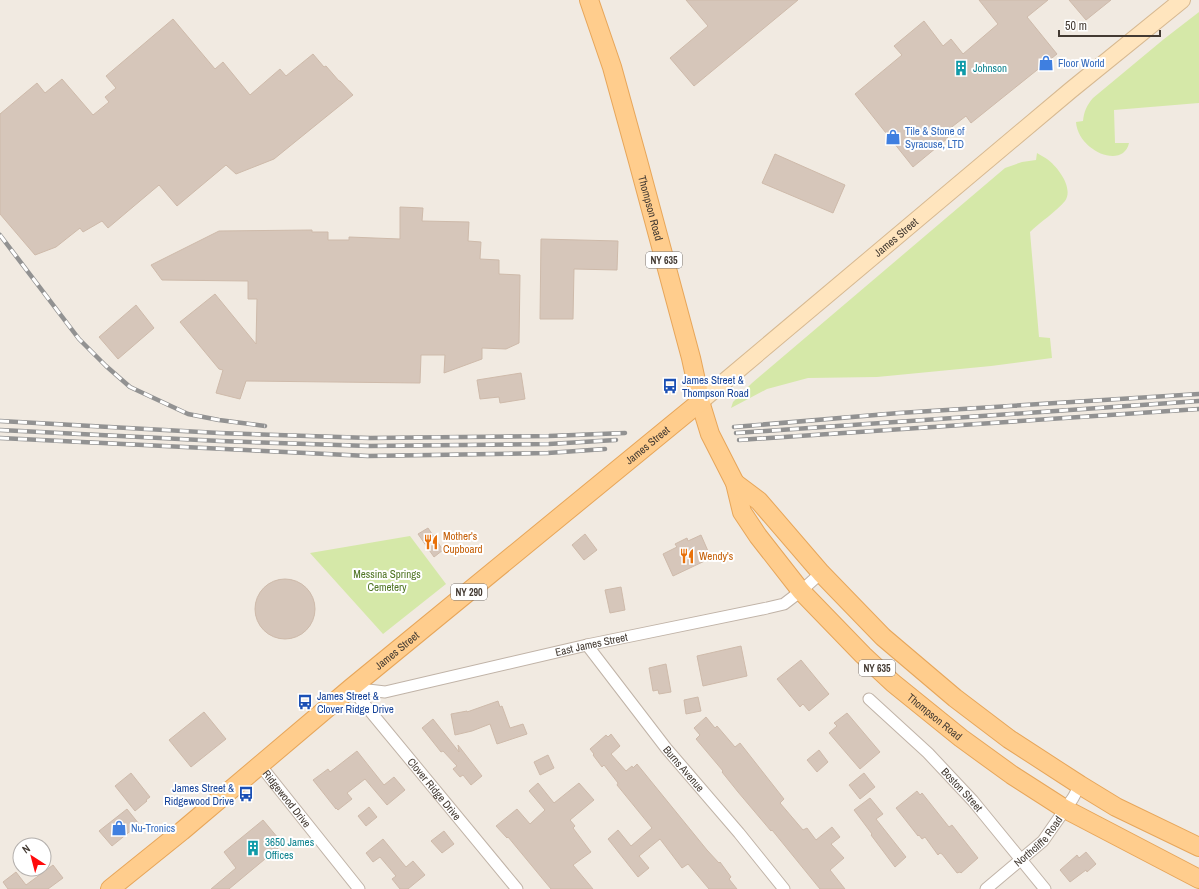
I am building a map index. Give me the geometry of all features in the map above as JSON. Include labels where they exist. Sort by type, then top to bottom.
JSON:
[{"type":"main road","name":"Thompson Road","points":[[589,0],[612,67],[691,358],[700,402],[710,434],[735,484],[742,512],[758,536],[801,591],[863,655],[912,698],[971,746],[1012,775],[1065,809],[1199,879]]},
{"type":"main road","name":"James Street","points":[[110,889],[351,688],[700,402],[1071,90],[1182,0]]},
{"type":"main road","name":"Thompson Road","points":[[735,484],[759,501],[821,572],[883,637],[955,698],[1009,739],[1080,785],[1116,806],[1199,847]]},
{"type":"street","name":"East James Street","points":[[351,688],[385,692],[588,645],[784,604],[801,591],[821,572]]},
{"type":"street","name":"Burns Avenue","points":[[588,645],[666,748],[739,833],[784,889]]},
{"type":"street","name":"Clover Ridge Drive","points":[[351,688],[517,889]]},
{"type":"street","name":"Boston Street","points":[[869,699],[933,759],[973,801],[1045,889]]},
{"type":"street","name":"Ridgewood Drive","points":[[260,765],[359,889]]},
{"type":"street","name":"Northcliffe Road","points":[[986,889],[1043,841],[1080,785]]},
{"type":"green space","points":[[1199,12],[1199,103],[1114,110],[1115,143],[1129,143],[1125,151],[1118,155],[1110,156],[1101,154],[1092,149],[1084,141],[1076,122],[1083,121],[1087,106],[1093,98]]},
{"type":"green space","points":[[1037,153],[1056,167],[1064,178],[1068,190],[1065,201],[1062,205],[1030,232],[1039,337],[1050,338],[1052,358],[991,366],[877,377],[808,378],[767,389],[731,408],[733,402],[752,383],[1005,168],[1022,162],[1036,160]]},
{"type":"green space","name":"Messina Springs Cemetery","points":[[410,536],[446,584],[383,634],[310,553]]},
{"type":"building","points":[[686,0],[798,0],[694,86],[670,58],[708,26]]},
{"type":"building","points":[[979,0],[1048,0],[1027,17],[1057,54],[971,123],[966,116],[944,133],[948,138],[913,167],[855,94],[902,55],[894,46],[924,21],[943,46],[951,39],[963,54],[998,24]]},
{"type":"building","points":[[1069,0],[1111,0],[1086,20]]},
{"type":"building","points":[[173,19],[215,69],[223,62],[250,95],[280,69],[286,76],[313,54],[324,67],[326,66],[353,95],[274,159],[236,174],[226,165],[177,206],[159,185],[108,228],[102,221],[83,232],[80,228],[56,247],[35,255],[0,214],[0,114],[37,83],[45,93],[62,79],[93,115],[109,102],[105,97],[116,88],[106,76]]},
{"type":"building","points":[[775,154],[845,185],[833,213],[762,183]]},
{"type":"building","points":[[400,207],[423,208],[422,221],[469,222],[468,241],[481,242],[480,259],[499,260],[499,274],[520,275],[519,343],[506,349],[482,348],[482,359],[444,373],[445,355],[421,355],[420,383],[246,381],[240,399],[216,393],[223,370],[219,369],[180,322],[215,294],[256,344],[257,299],[248,299],[248,281],[162,280],[151,265],[219,231],[312,230],[312,232],[328,232],[328,240],[349,240],[349,237],[400,239]]},
{"type":"building","points":[[541,239],[618,241],[617,270],[574,269],[573,319],[540,319]]},
{"type":"building","points":[[136,305],[154,328],[118,359],[99,337]]},
{"type":"building","points":[[521,373],[525,399],[500,403],[499,397],[480,399],[477,380]]},
{"type":"building","name":"Mother's Cupboard","points":[[428,528],[443,550],[434,557],[418,534]]},
{"type":"building","points":[[585,534],[597,550],[584,560],[572,545]]},
{"type":"building","name":"Wendy's","points":[[701,535],[711,558],[673,576],[663,554],[677,547],[675,544],[687,538],[688,541]]},
{"type":"building","points":[[279,579],[291,579],[302,584],[310,592],[315,603],[313,621],[302,634],[291,639],[279,639],[268,634],[260,626],[255,615],[255,603],[260,592],[268,584]]},
{"type":"building","points":[[621,587],[625,610],[610,613],[605,590]]},
{"type":"building","points":[[741,646],[747,676],[703,686],[697,656]]},
{"type":"building","points":[[801,660],[829,694],[809,711],[803,704],[800,707],[777,679]]},
{"type":"building","points":[[666,664],[671,692],[659,694],[658,690],[653,691],[649,668]]},
{"type":"building","points":[[698,697],[701,711],[686,714],[684,700]]},
{"type":"building","points":[[498,701],[500,707],[502,706],[510,728],[523,724],[527,734],[497,744],[490,724],[472,731],[455,735],[451,714],[467,712]]},
{"type":"building","points":[[204,712],[226,739],[191,767],[169,740]]},
{"type":"building","points":[[847,713],[880,752],[860,769],[829,733],[837,726],[834,723]]},
{"type":"building","points":[[706,717],[715,728],[717,726],[735,747],[740,743],[784,799],[780,803],[803,830],[807,828],[816,840],[832,827],[840,837],[831,844],[844,858],[830,870],[845,889],[820,889],[772,830],[771,831],[738,792],[722,772],[723,771],[696,739],[700,735],[694,728]]},
{"type":"building","points":[[433,719],[459,752],[458,745],[482,776],[471,785],[463,775],[460,777],[453,769],[457,766],[443,751],[441,752],[422,728]]},
{"type":"building","points":[[611,734],[620,746],[611,754],[626,771],[632,766],[633,768],[637,764],[707,850],[719,863],[720,862],[731,877],[729,879],[737,889],[709,889],[688,864],[682,868],[660,839],[639,856],[649,868],[638,877],[608,839],[618,830],[631,846],[652,828],[617,785],[618,783],[604,765],[602,767],[590,749],[606,735],[608,737]]},
{"type":"building","points":[[819,750],[828,762],[817,772],[807,760]]},
{"type":"building","points":[[357,751],[384,785],[394,777],[405,790],[387,805],[365,779],[347,793],[352,799],[338,810],[313,780],[328,769],[330,772]]},
{"type":"building","points":[[548,755],[554,768],[540,775],[534,762]]},
{"type":"building","points":[[131,773],[150,797],[135,811],[115,786]]},
{"type":"building","points":[[864,773],[875,787],[860,799],[849,785]]},
{"type":"building","points":[[538,783],[554,803],[579,783],[594,800],[570,820],[575,826],[573,828],[591,852],[573,865],[593,889],[551,889],[508,837],[507,838],[496,826],[517,809],[530,824],[545,810],[529,791]]},
{"type":"building","points":[[917,791],[920,795],[922,793],[949,827],[952,825],[978,858],[961,873],[957,873],[942,854],[940,853],[938,855],[925,837],[922,839],[919,835],[918,836],[896,808]]},
{"type":"building","points":[[870,798],[883,814],[876,819],[906,857],[895,867],[854,810]]},
{"type":"building","points":[[369,807],[377,817],[366,826],[358,816]]},
{"type":"building","name":"Nu-Tronics","points":[[127,809],[139,824],[112,846],[99,831]]},
{"type":"building","name":"3650 James Offices","points":[[263,820],[283,844],[229,889],[211,889],[236,868],[224,852]]},
{"type":"building","points":[[444,831],[454,844],[442,853],[431,841]]},
{"type":"building","points":[[383,839],[406,867],[413,861],[425,875],[408,889],[400,889],[392,879],[396,876],[380,857],[373,862],[366,853]]},
{"type":"building","points":[[1086,852],[1096,864],[1087,872],[1086,870],[1070,882],[1060,870],[1077,855],[1079,858]]},
{"type":"building","points":[[53,865],[63,878],[48,889],[8,889],[3,882],[12,875],[12,877],[20,877],[26,885],[37,877],[52,877]]},
{"type":"railway","points":[[0,235],[79,339],[130,387],[188,414],[265,426]]},
{"type":"railway","points":[[734,427],[899,413],[1199,394]]},
{"type":"railway","points":[[736,433],[1199,401]]},
{"type":"railway","points":[[739,440],[1199,409]]},
{"type":"railway","points":[[0,421],[219,433],[370,438],[549,436],[625,433]]},
{"type":"railway","points":[[0,430],[220,441],[369,446],[549,444],[616,440]]},
{"type":"railway","points":[[0,438],[368,456],[548,453],[605,449]]},
{"type":"place","name":"Floor World","points":[[1046,63]]},
{"type":"place","name":"Johnson","points":[[961,68]]},
{"type":"place","name":"Tile & Stone of Syracuse, LTD","points":[[893,137]]},
{"type":"place","name":"James Street & Thompson Road","points":[[670,386]]},
{"type":"place","name":"Mother's Cupboard","points":[[431,542]]},
{"type":"place","name":"Wendy's","points":[[687,556]]},
{"type":"place","name":"James Street & Clover Ridge Drive","points":[[305,702]]},
{"type":"place","name":"James Street & Ridgewood Drive","points":[[246,794]]},
{"type":"place","name":"Nu-Tronics","points":[[119,828]]},
{"type":"place","name":"3650 James Offices","points":[[253,848]]}]
